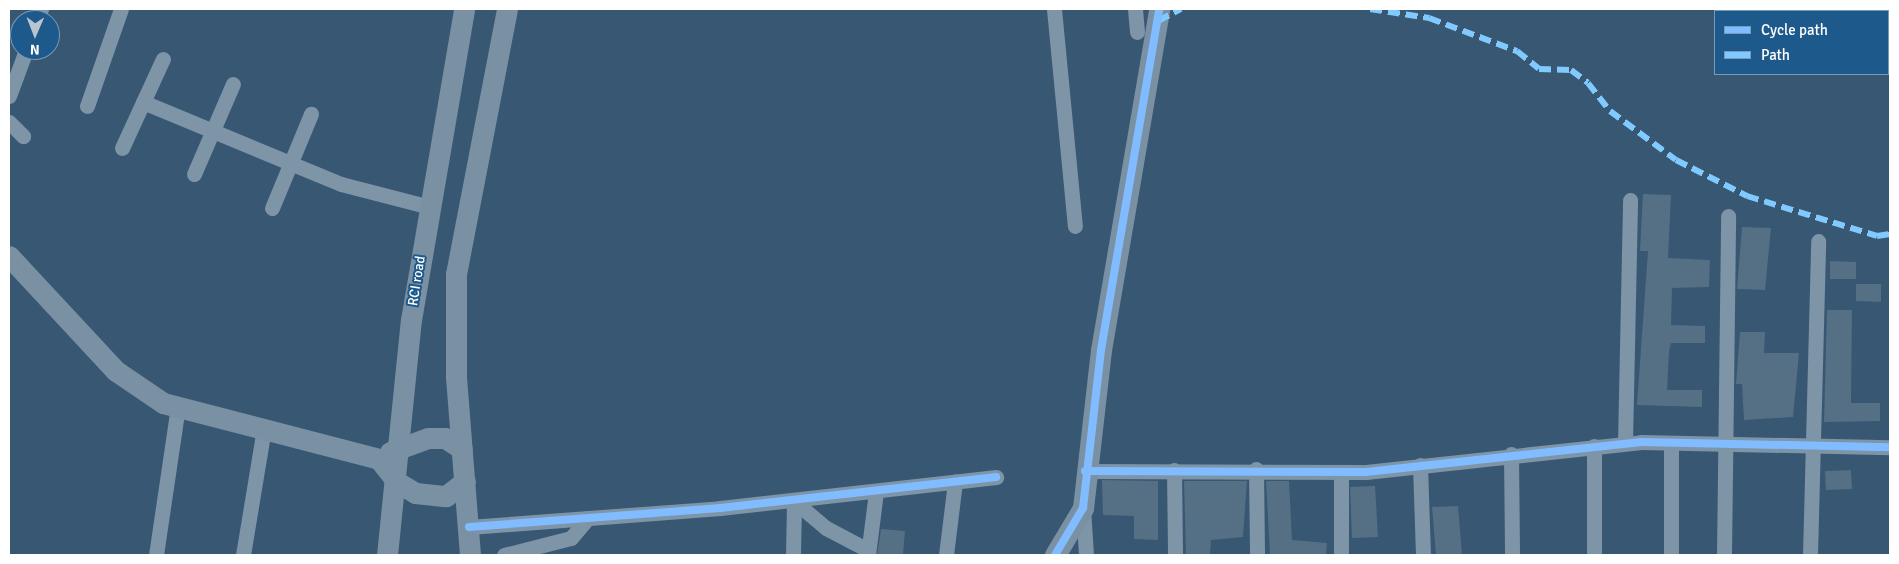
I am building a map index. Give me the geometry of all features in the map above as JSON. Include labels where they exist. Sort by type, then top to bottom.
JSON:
[{"type":"main road","name":"RCI road","points":[[386,555],[397,482],[411,320],[464,9]]},
{"type":"main road","points":[[470,555],[453,322],[456,274],[507,9]]},
{"type":"main road","points":[[1055,555],[1083,508],[1085,471],[1159,9]]},
{"type":"main road","points":[[9,256],[116,371],[163,402],[379,459],[397,482],[432,498],[446,496],[465,481]]},
{"type":"main road","points":[[379,459],[401,444],[445,438],[462,449]]},
{"type":"street","points":[[87,106],[121,9]]},
{"type":"street","points":[[1054,9],[1076,226]]},
{"type":"street","points":[[1135,9],[1137,32]]},
{"type":"street","points":[[122,148],[163,59]]},
{"type":"street","points":[[9,96],[22,60]]},
{"type":"street","points":[[194,174],[233,84]]},
{"type":"street","points":[[143,102],[342,184],[430,207]]},
{"type":"street","points":[[272,208],[311,114]]},
{"type":"street","points":[[9,122],[23,136]]},
{"type":"street","points":[[1625,443],[1630,200]]},
{"type":"street","points":[[1724,555],[1723,444],[1728,216]]},
{"type":"street","points":[[1810,555],[1818,241]]},
{"type":"street","points":[[156,555],[178,406]]},
{"type":"street","points":[[243,555],[264,428]]},
{"type":"street","points":[[1085,471],[1256,469],[1340,472],[1625,443],[1890,447]]},
{"type":"street","points":[[1671,443],[1671,555]]},
{"type":"street","points":[[1594,446],[1594,555]]},
{"type":"street","points":[[1511,454],[1512,555]]},
{"type":"street","points":[[1420,465],[1423,555]]},
{"type":"street","points":[[1256,469],[1257,555]]},
{"type":"street","points":[[1174,470],[1175,555]]},
{"type":"street","points":[[1340,472],[1341,555]]},
{"type":"street","points":[[469,526],[588,518],[794,500],[996,477]]},
{"type":"street","points":[[946,555],[954,482]]},
{"type":"street","points":[[794,500],[826,528],[868,553],[876,492]]},
{"type":"street","points":[[793,555],[794,500]]},
{"type":"street","points":[[1083,508],[1086,555]]},
{"type":"street","points":[[504,555],[537,551],[571,538],[588,518]]},
{"type":"building","points":[[1643,194],[1671,195],[1668,258],[1710,260],[1709,287],[1672,288],[1671,325],[1705,326],[1705,343],[1671,343],[1667,390],[1702,390],[1702,407],[1637,405],[1648,251],[1640,251]]},
{"type":"building","points":[[1742,227],[1771,228],[1765,290],[1737,289]]},
{"type":"building","points":[[1830,261],[1856,262],[1856,279],[1830,279]]},
{"type":"building","points":[[1856,284],[1881,284],[1881,302],[1856,301]]},
{"type":"building","points":[[1827,310],[1852,310],[1851,403],[1880,403],[1880,421],[1824,422]]},
{"type":"building","points":[[1740,332],[1765,332],[1764,353],[1799,353],[1793,417],[1744,420],[1742,384],[1736,384]]},
{"type":"building","points":[[1851,470],[1852,489],[1826,490],[1825,471]]},
{"type":"building","points":[[1102,480],[1158,481],[1158,540],[1134,539],[1134,516],[1103,515]]},
{"type":"building","points":[[1184,481],[1247,481],[1243,537],[1211,540],[1210,555],[1186,555]]},
{"type":"building","points":[[1266,481],[1289,481],[1292,540],[1327,543],[1326,555],[1270,555]]},
{"type":"building","points":[[1375,486],[1378,537],[1352,538],[1350,487]]},
{"type":"building","points":[[1458,506],[1462,555],[1436,555],[1432,507]]},
{"type":"building","points":[[881,529],[905,531],[903,555],[877,555]]},
{"type":"marked path","points":[[1158,21],[1181,9]]},
{"type":"marked path","points":[[1370,9],[1429,18],[1517,51],[1539,69],[1571,70],[1588,83],[1610,111],[1676,160],[1747,196],[1877,236],[1890,234]]},
{"type":"cycle path","points":[[1055,555],[1083,508],[1101,350],[1159,9]]},
{"type":"cycle path","points":[[1085,471],[1366,472],[1641,442],[1890,447]]},
{"type":"cycle path","points":[[469,527],[720,508],[996,477]]}]
